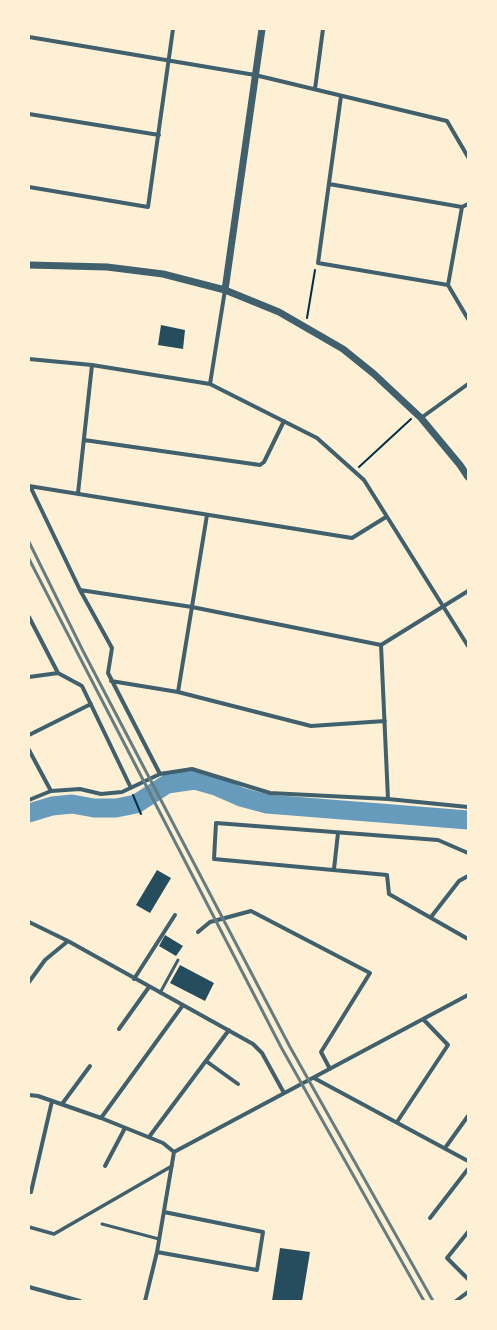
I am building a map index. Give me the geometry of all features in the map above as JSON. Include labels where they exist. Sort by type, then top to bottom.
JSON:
[{"type":"street","points":[[29,187],[148,207],[173,29]]},
{"type":"street","points":[[210,384],[225,290],[262,29]]},
{"type":"street","points":[[315,89],[323,29]]},
{"type":"street","points":[[29,37],[255,75],[447,121],[468,157]]},
{"type":"street","points":[[341,96],[318,263],[448,285]]},
{"type":"street","points":[[29,114],[159,135]]},
{"type":"street","points":[[330,184],[462,207],[468,204]]},
{"type":"street","points":[[462,207],[448,285],[468,319]]},
{"type":"street","points":[[29,265],[107,267],[156,273],[225,290],[279,312],[306,326],[343,349],[374,374],[419,416],[460,464],[468,477]]},
{"type":"street","points":[[29,359],[92,366],[210,384],[317,438],[364,480],[468,646]]},
{"type":"street","points":[[78,493],[92,366]]},
{"type":"street","points":[[419,416],[468,384]]},
{"type":"street","points":[[84,440],[260,465],[264,462],[284,421]]},
{"type":"street","points":[[29,486],[352,538],[386,517]]},
{"type":"street","points":[[29,486],[80,590],[112,648],[108,673],[111,681],[160,774]]},
{"type":"street","points":[[178,692],[207,515]]},
{"type":"street","points":[[80,590],[192,607],[381,645],[468,591]]},
{"type":"street","points":[[29,616],[58,673],[82,686],[131,788]]},
{"type":"street","points":[[381,645],[388,799]]},
{"type":"street","points":[[29,677],[58,673]]},
{"type":"street","points":[[111,681],[178,692],[311,726],[385,721]]},
{"type":"street","points":[[29,735],[91,704]]},
{"type":"street","points":[[29,750],[51,791]]},
{"type":"street","points":[[29,800],[51,791],[80,789],[101,794],[122,792],[160,774],[192,769],[270,793],[388,799],[468,807]]},
{"type":"street","points":[[468,853],[438,840],[216,822],[214,859],[387,875],[389,894],[468,939]]},
{"type":"street","points":[[334,869],[338,833]]},
{"type":"street","points":[[431,917],[459,881],[468,876]]},
{"type":"street","points":[[198,932],[210,922],[250,911],[370,973],[321,1052],[330,1069]]},
{"type":"street","points":[[134,978],[175,915]]},
{"type":"street","points":[[29,922],[68,941],[253,1044],[262,1053],[284,1093]]},
{"type":"street","points":[[29,982],[45,960],[68,941]]},
{"type":"street","points":[[119,1029],[149,987]]},
{"type":"street","points":[[174,1152],[468,995]]},
{"type":"street","points":[[101,1118],[183,1005]]},
{"type":"street","points":[[397,1122],[448,1045],[423,1019]]},
{"type":"street","points":[[149,1137],[229,1030]]},
{"type":"street","points":[[206,1060],[238,1084]]},
{"type":"street","points":[[62,1104],[90,1066]]},
{"type":"street","points":[[314,1078],[468,1160]]},
{"type":"street","points":[[29,1095],[62,1104],[101,1118],[163,1143],[174,1152]]},
{"type":"street","points":[[31,1192],[52,1101]]},
{"type":"street","points":[[445,1148],[468,1116]]},
{"type":"street","points":[[105,1166],[125,1128]]},
{"type":"street","points":[[145,1301],[157,1252],[174,1152]]},
{"type":"street","points":[[29,1227],[54,1234],[172,1166]]},
{"type":"street","points":[[430,1218],[468,1169]]},
{"type":"street","points":[[157,1252],[257,1270],[263,1232],[164,1212]]},
{"type":"street","points":[[468,1232],[447,1258],[468,1279]]},
{"type":"street","points":[[29,1287],[80,1301]]},
{"type":"street","points":[[456,1301],[468,1292]]},
{"type":"lane","points":[[160,993],[178,960]]},
{"type":"lane","points":[[102,1224],[159,1239]]},
{"type":"path","points":[[306,326],[316,267],[318,263]]},
{"type":"path","points":[[354,471],[419,416]]},
{"type":"path","points":[[131,788],[141,814]]},
{"type":"building","points":[[161,325],[185,330],[183,349],[158,345]]},
{"type":"building","points":[[157,870],[171,878],[150,913],[136,905]]},
{"type":"building","points":[[165,935],[183,946],[176,956],[159,946]]},
{"type":"building","points":[[180,965],[214,983],[205,1001],[170,983]]},
{"type":"building","points":[[280,1248],[310,1252],[302,1301],[272,1301]]},
{"type":"waterway","points":[[29,813],[52,806],[72,804],[94,808],[116,808],[136,804],[167,784],[195,780],[216,786],[241,797],[267,804],[468,820]]},
{"type":"railway","points":[[29,542],[83,651],[290,1047],[433,1301]]},
{"type":"railway","points":[[29,559],[281,1047],[424,1301]]}]
